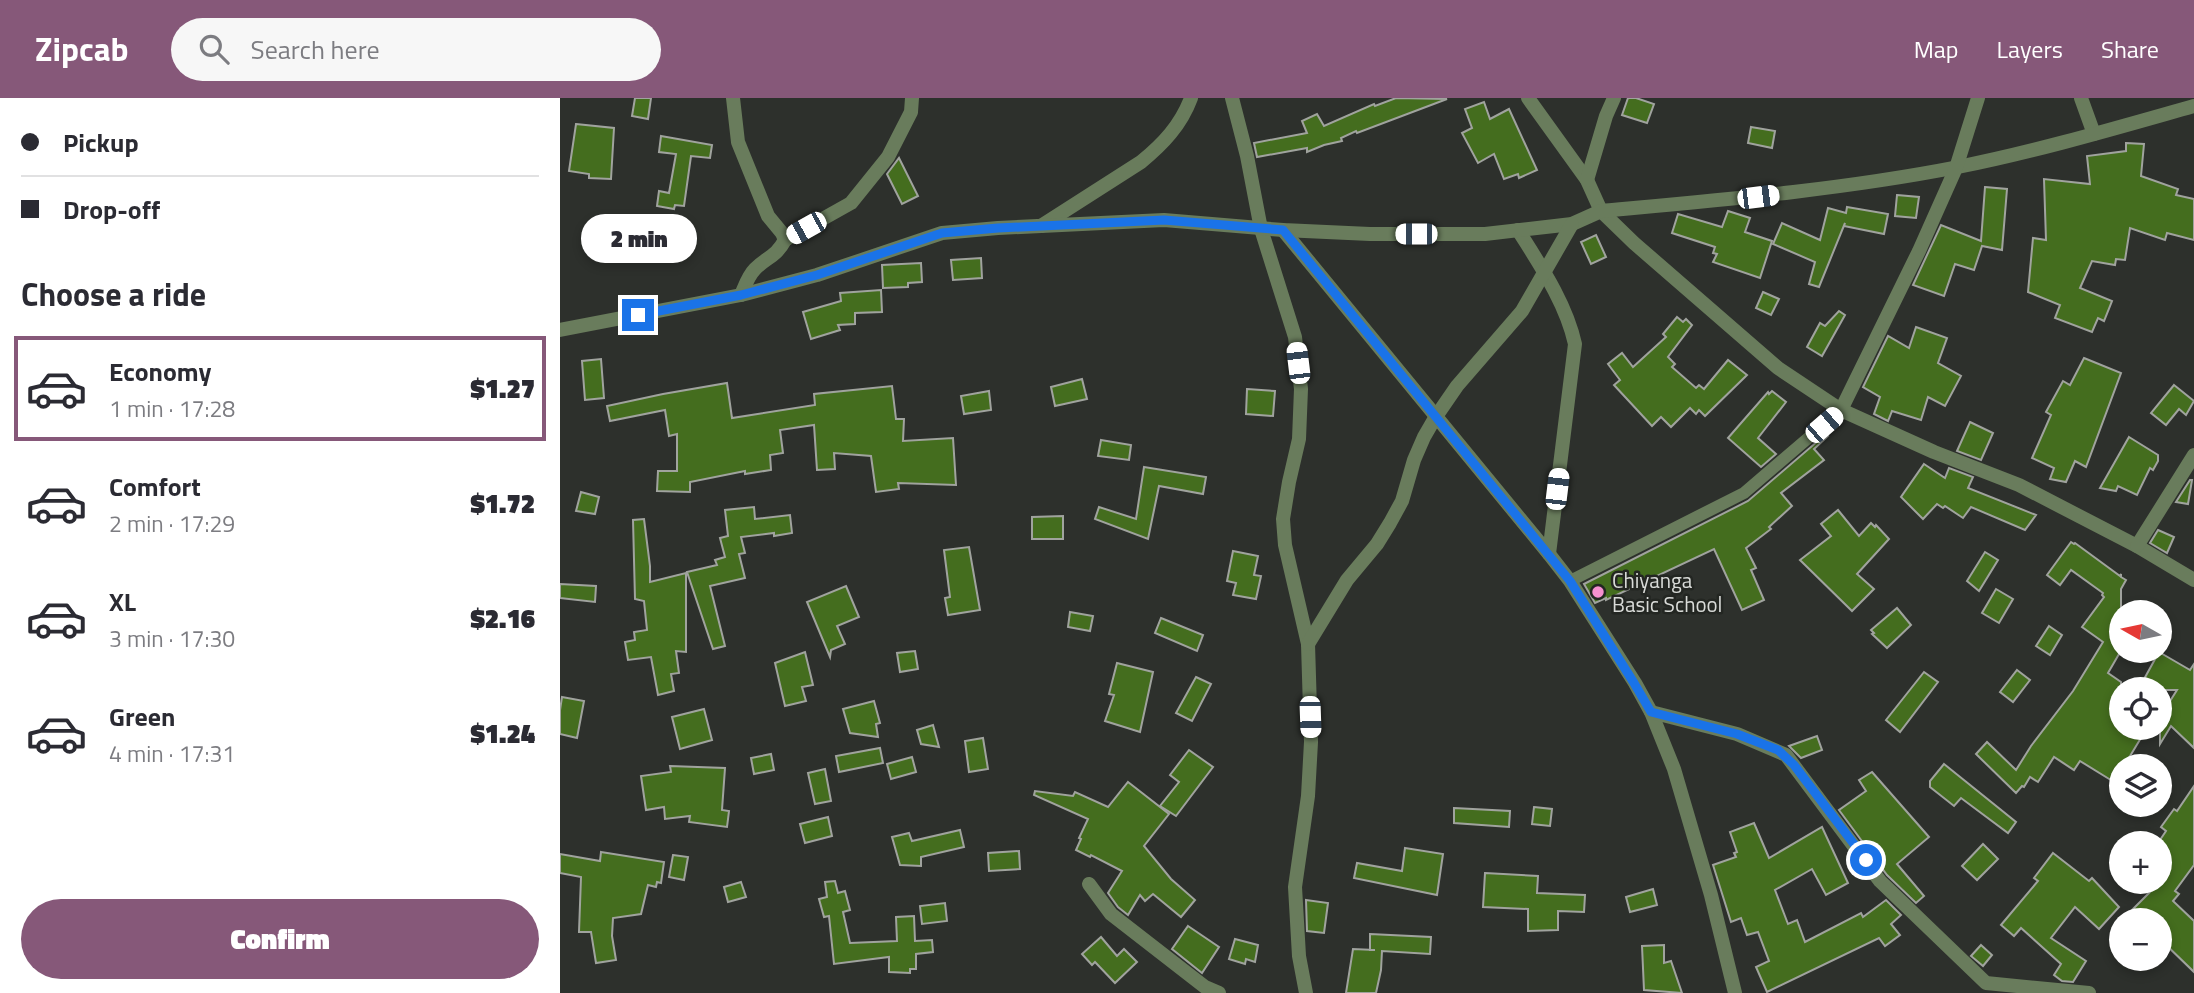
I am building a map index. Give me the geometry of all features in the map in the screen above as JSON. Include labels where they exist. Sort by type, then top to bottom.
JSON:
[{"type":"street","points":[[733,98],[738,142],[768,216],[785,240]]},
{"type":"street","points":[[741,295],[755,269],[772,257],[785,240],[851,203],[888,157],[911,112],[912,98]]},
{"type":"street","points":[[1040,227],[1154,151],[1172,133],[1188,108],[1191,98]]},
{"type":"street","points":[[1231,98],[1247,156],[1261,229],[1295,337],[1300,376],[1299,439],[1283,519],[1285,545],[1308,644],[1311,742],[1308,796],[1295,887],[1299,956],[1306,993]]},
{"type":"street","points":[[1528,98],[1587,180],[1601,211],[1778,368],[1841,410],[1934,452],[2019,485],[2137,546],[2194,580]]},
{"type":"street","points":[[1587,180],[1614,98]]},
{"type":"street","points":[[1841,410],[1919,251],[1956,168],[1978,98]]},
{"type":"street","points":[[2081,98],[2094,134]]},
{"type":"street","points":[[560,330],[741,295],[817,275],[942,233],[1164,220],[1283,230],[1485,234],[1572,224],[1601,211],[1801,191],[1956,168],[2033,151],[2194,106]]},
{"type":"street","points":[[1308,644],[1347,580],[1377,544],[1390,523],[1402,501],[1414,460],[1435,418],[1457,386],[1522,310],[1572,224]]},
{"type":"street","points":[[1283,230],[1570,581],[1634,683],[1651,712],[1674,769],[1711,895],[1735,993]]},
{"type":"street","points":[[1518,230],[1544,272],[1564,312],[1575,344],[1549,554]]},
{"type":"street","points":[[2137,546],[2194,455]]},
{"type":"street","points":[[1651,712],[1737,734],[1786,755],[1880,881],[1986,983],[2089,993]]},
{"type":"street","points":[[1089,884],[1111,914],[1205,987],[1219,993]]},
{"type":"lane","points":[[1570,581],[1744,494],[1841,410]]},
{"type":"building","points":[[635,98],[651,98],[648,119],[632,116]]},
{"type":"building","points":[[1396,98],[1447,99],[1357,133],[1356,131],[1341,138],[1342,141],[1307,152],[1307,148],[1257,157],[1254,143],[1307,133],[1302,121],[1317,114],[1324,126],[1374,104],[1375,106]]},
{"type":"building","points":[[1628,98],[1654,104],[1647,123],[1622,115]]},
{"type":"building","points":[[1484,102],[1490,119],[1509,109],[1537,170],[1519,178],[1518,174],[1504,179],[1494,154],[1478,163],[1462,133],[1472,128],[1465,109]]},
{"type":"building","points":[[576,124],[614,128],[611,179],[589,178],[589,174],[569,171]]},
{"type":"building","points":[[1751,127],[1775,131],[1772,148],[1748,143]]},
{"type":"building","points":[[661,136],[712,145],[710,158],[691,156],[684,206],[675,205],[674,209],[657,206],[659,191],[669,193],[676,154],[659,152]]},
{"type":"building","points":[[2126,143],[2144,144],[2141,176],[2178,189],[2176,195],[2194,199],[2194,240],[2167,233],[2165,240],[2130,228],[2125,260],[2116,259],[2115,265],[2092,261],[2080,288],[2112,301],[2104,321],[2098,318],[2092,332],[2055,318],[2060,305],[2028,292],[2033,238],[2046,240],[2044,179],[2090,184],[2087,156],[2126,151]]},
{"type":"building","points":[[899,158],[918,196],[902,204],[887,174]]},
{"type":"building","points":[[1985,187],[2007,189],[2002,250],[1982,246],[1974,270],[1955,264],[1944,296],[1913,285],[1941,225],[1981,241]]},
{"type":"building","points":[[1897,195],[1919,197],[1916,218],[1895,216]]},
{"type":"building","points":[[1847,207],[1888,214],[1884,234],[1844,226],[1845,223],[1819,287],[1809,284],[1815,262],[1773,244],[1782,223],[1820,240],[1828,208],[1846,213]]},
{"type":"building","points":[[1728,211],[1750,218],[1745,232],[1772,241],[1760,278],[1713,262],[1717,254],[1713,253],[1715,247],[1672,233],[1678,214],[1722,227]]},
{"type":"building","points":[[1596,235],[1606,257],[1591,264],[1581,242]]},
{"type":"building","points":[[981,258],[982,278],[953,280],[951,260]]},
{"type":"building","points":[[921,263],[922,282],[908,283],[908,287],[883,288],[882,265]]},
{"type":"building","points":[[881,290],[882,312],[855,313],[855,324],[838,325],[840,330],[811,339],[803,312],[841,301],[840,293]]},
{"type":"building","points":[[1763,292],[1779,299],[1771,315],[1756,308]]},
{"type":"building","points":[[1839,311],[1845,315],[1822,356],[1807,347],[1820,323],[1825,326]]},
{"type":"building","points":[[1677,317],[1683,322],[1686,319],[1692,325],[1668,357],[1675,364],[1672,367],[1696,388],[1699,385],[1704,389],[1728,360],[1747,375],[1705,416],[1699,410],[1696,414],[1690,408],[1671,427],[1661,417],[1652,426],[1614,385],[1620,380],[1608,364],[1622,353],[1633,367],[1666,337],[1663,334]]},
{"type":"building","points":[[1916,327],[1947,338],[1938,363],[1961,376],[1945,406],[1928,397],[1921,420],[1892,411],[1888,421],[1874,414],[1880,397],[1863,387],[1888,336],[1909,348]]},
{"type":"building","points":[[2084,358],[2121,373],[2086,467],[2075,461],[2066,482],[2050,479],[2054,468],[2032,458],[2051,415],[2046,412],[2063,381],[2070,385]]},
{"type":"building","points":[[601,359],[604,398],[585,400],[582,361]]},
{"type":"building","points":[[1082,379],[1087,399],[1055,406],[1051,387]]},
{"type":"building","points":[[727,383],[732,418],[815,405],[814,394],[892,386],[896,419],[904,419],[903,441],[953,438],[956,485],[898,483],[899,489],[876,492],[871,456],[834,453],[835,469],[817,470],[814,425],[780,430],[783,453],[770,455],[771,470],[745,474],[745,471],[690,482],[690,492],[657,491],[658,471],[677,471],[677,434],[669,436],[665,410],[610,421],[607,406]]},
{"type":"building","points":[[2174,385],[2194,401],[2186,415],[2179,409],[2166,425],[2151,413]]},
{"type":"building","points":[[1247,389],[1275,391],[1273,416],[1246,414]]},
{"type":"building","points":[[989,391],[991,410],[964,414],[961,396]]},
{"type":"building","points":[[1772,391],[1786,402],[1758,438],[1776,454],[1761,467],[1728,438],[1768,392],[1769,394]]},
{"type":"building","points":[[1970,422],[1993,433],[1981,460],[1957,451]]},
{"type":"building","points":[[1826,434],[1828,436],[1814,449],[1824,460],[1781,493],[1792,506],[1769,527],[1771,529],[1746,548],[1756,568],[1751,570],[1764,600],[1742,610],[1714,549],[1595,603],[1584,584],[1748,501]]},
{"type":"building","points":[[2129,437],[2158,455],[2153,470],[2150,468],[2137,495],[2118,486],[2116,491],[2100,488]]},
{"type":"building","points":[[1101,440],[1131,445],[1129,460],[1098,456]]},
{"type":"building","points":[[1924,464],[1945,478],[1949,468],[1973,477],[1968,488],[2036,515],[2025,530],[1971,507],[1963,518],[1937,504],[1923,519],[1901,497]]},
{"type":"building","points":[[1144,467],[1206,477],[1203,494],[1159,486],[1148,539],[1095,519],[1099,507],[1136,519]]},
{"type":"building","points":[[2190,480],[2188,504],[2176,502]]},
{"type":"building","points":[[581,492],[599,497],[595,514],[576,511]]},
{"type":"building","points":[[754,507],[755,519],[790,515],[792,533],[741,537],[745,553],[739,554],[745,578],[710,586],[725,646],[713,649],[687,572],[717,565],[715,560],[725,557],[720,538],[728,536],[725,510]]},
{"type":"building","points":[[1838,510],[1859,536],[1871,523],[1889,539],[1857,574],[1874,589],[1852,611],[1800,560],[1831,536],[1821,524]]},
{"type":"building","points":[[1063,516],[1063,539],[1032,539],[1032,517]]},
{"type":"building","points":[[644,519],[650,582],[686,573],[686,652],[676,651],[679,673],[671,674],[674,691],[658,695],[651,657],[628,660],[625,642],[635,640],[634,632],[647,630],[644,601],[635,599],[633,520]]},
{"type":"building","points":[[2158,530],[2174,537],[2167,553],[2150,543]]},
{"type":"building","points":[[2071,542],[2126,580],[2121,589],[2121,600],[2109,600],[2109,663],[2114,663],[2108,673],[2114,677],[2109,677],[2109,740],[2140,740],[2131,754],[2109,754],[2109,779],[2080,761],[2074,770],[2054,757],[2038,782],[2030,777],[2016,793],[1976,754],[1987,742],[2016,770],[2073,691],[2103,642],[2082,627],[2104,597],[2103,593],[2071,570],[2060,585],[2047,575]]},
{"type":"building","points":[[969,547],[980,610],[948,615],[945,598],[950,597],[944,550]]},
{"type":"building","points":[[1233,551],[1258,556],[1254,575],[1261,576],[1256,599],[1233,595],[1236,583],[1227,581]]},
{"type":"building","points":[[1985,552],[1998,560],[1979,591],[1967,581]]},
{"type":"building","points":[[560,584],[596,586],[595,602],[560,598]]},
{"type":"building","points":[[846,586],[859,617],[837,626],[845,644],[831,650],[830,657],[807,602]]},
{"type":"building","points":[[1996,589],[2013,599],[1999,623],[1982,613]]},
{"type":"building","points":[[1897,608],[1911,625],[1887,648],[1871,630]]},
{"type":"building","points":[[1070,612],[1093,616],[1090,631],[1068,627]]},
{"type":"building","points":[[1161,618],[1203,635],[1197,651],[1155,633]]},
{"type":"building","points":[[2049,626],[2062,635],[2050,655],[2036,646]]},
{"type":"building","points":[[915,651],[918,669],[900,672],[897,653]]},
{"type":"building","points":[[805,652],[813,685],[802,687],[806,701],[785,706],[775,663]]},
{"type":"building","points":[[2172,660],[2190,670],[2194,664],[2194,748],[2172,727],[2172,698],[2177,690],[2172,690],[2172,677],[2145,677],[2153,663],[2172,663]]},
{"type":"building","points":[[1117,663],[1153,672],[1140,732],[1105,721],[1114,695],[1109,694]]},
{"type":"building","points":[[2017,670],[2030,680],[2013,702],[2000,692]]},
{"type":"building","points":[[1924,672],[1938,682],[1900,732],[1886,720]]},
{"type":"building","points":[[1196,677],[1211,684],[1192,721],[1176,713]]},
{"type":"building","points":[[562,697],[584,701],[577,738],[560,734]]},
{"type":"building","points":[[874,701],[880,723],[876,724],[878,737],[850,733],[843,709]]},
{"type":"building","points":[[704,709],[712,740],[680,749],[672,717]]},
{"type":"building","points":[[933,725],[939,747],[921,744],[917,730]]},
{"type":"building","points":[[1817,736],[1822,750],[1801,758],[1789,746]]},
{"type":"building","points":[[983,738],[988,769],[969,772],[965,741]]},
{"type":"building","points":[[880,748],[883,763],[839,772],[836,756]]},
{"type":"building","points":[[1189,750],[1213,767],[1176,816],[1160,806],[1179,782],[1170,775]]},
{"type":"building","points":[[771,754],[774,770],[754,774],[751,758]]},
{"type":"building","points":[[912,757],[916,772],[891,779],[887,764]]},
{"type":"building","points":[[1944,764],[2016,822],[2008,833],[1961,798],[1954,806],[1930,787],[1930,781]]},
{"type":"building","points":[[670,766],[725,768],[722,810],[729,811],[727,827],[689,822],[690,816],[665,819],[664,807],[646,810],[641,776],[671,772]]},
{"type":"building","points":[[825,769],[831,801],[815,804],[808,773]]},
{"type":"building","points":[[1872,772],[1929,837],[1897,864],[1924,896],[1916,903],[1887,875],[1839,810],[1866,791],[1859,780]]},
{"type":"building","points":[[1128,782],[1169,814],[1144,846],[1171,879],[1195,900],[1181,917],[1153,894],[1145,901],[1140,895],[1128,915],[1118,907],[1108,893],[1122,871],[1076,850],[1088,819],[1034,795],[1035,791],[1073,796],[1075,792],[1108,807]]},
{"type":"building","points":[[2194,786],[2194,865],[2175,891],[2179,894],[2173,901],[2194,921],[2194,972],[2172,951],[2172,908],[2134,908],[2148,894],[2172,894],[2172,831],[2161,827],[2168,817],[2172,817],[2174,809],[2177,811]]},
{"type":"building","points":[[1534,807],[1552,809],[1550,826],[1532,824]]},
{"type":"building","points":[[1454,808],[1510,811],[1509,827],[1454,823]]},
{"type":"building","points":[[828,817],[832,836],[805,843],[800,824]]},
{"type":"building","points":[[1754,823],[1769,858],[1822,827],[1848,883],[1826,895],[1812,869],[1775,890],[1788,924],[1797,920],[1805,942],[1861,913],[1863,917],[1886,900],[1901,915],[1891,924],[1900,935],[1885,946],[1879,938],[1767,992],[1756,967],[1769,961],[1758,932],[1747,935],[1741,918],[1731,922],[1713,865],[1736,857],[1734,853],[1737,852],[1730,832]]},
{"type":"building","points":[[960,830],[964,847],[921,857],[921,866],[900,865],[892,837],[909,833],[912,841]]},
{"type":"building","points":[[1983,844],[1998,859],[1977,880],[1962,866]]},
{"type":"building","points":[[1405,848],[1443,854],[1437,895],[1354,878],[1357,863],[1402,871]]},
{"type":"building","points":[[1019,851],[1020,869],[989,871],[988,853]]},
{"type":"building","points":[[601,852],[664,862],[661,883],[657,882],[656,887],[648,885],[641,914],[613,918],[612,936],[616,960],[596,963],[591,932],[579,932],[581,877],[560,873],[560,854],[600,861]]},
{"type":"building","points":[[2053,853],[2089,881],[2092,878],[2119,907],[2109,908],[2109,918],[2099,929],[2075,907],[2051,938],[2086,961],[2073,982],[2062,981],[2054,975],[2061,964],[2021,928],[2014,936],[2001,925],[2038,881],[2034,878]]},
{"type":"building","points":[[673,855],[688,857],[684,880],[669,877]]},
{"type":"building","points":[[1485,873],[1538,876],[1537,893],[1585,895],[1584,912],[1558,911],[1558,930],[1528,931],[1528,909],[1483,907]]},
{"type":"building","points":[[835,881],[838,893],[845,891],[850,910],[843,912],[850,943],[897,941],[896,917],[914,916],[915,941],[932,940],[933,952],[916,954],[916,969],[910,969],[910,973],[889,972],[889,957],[834,964],[829,916],[824,917],[819,899],[827,897],[825,882]]},
{"type":"building","points":[[741,882],[746,897],[728,902],[724,887]]},
{"type":"building","points":[[1653,889],[1657,905],[1630,912],[1626,897]]},
{"type":"building","points":[[1306,900],[1328,903],[1324,933],[1307,931]]},
{"type":"building","points":[[945,903],[947,921],[922,924],[920,906]]},
{"type":"building","points":[[1188,926],[1219,947],[1202,973],[1172,949]]},
{"type":"building","points":[[1370,934],[1431,937],[1430,954],[1382,951],[1376,993],[1346,993],[1353,949],[1370,950]]},
{"type":"building","points":[[1101,937],[1117,956],[1124,949],[1137,962],[1115,983],[1095,962],[1092,965],[1082,954]]},
{"type":"building","points":[[1235,939],[1258,945],[1255,962],[1246,959],[1245,964],[1229,959]]},
{"type":"building","points":[[1664,945],[1664,963],[1671,961],[1682,993],[1644,990],[1642,946]]},
{"type":"building","points":[[1981,945],[1992,955],[1983,966],[1971,956]]},
{"type":"place","name":"Chiyanga Basic School","points":[[1598,592]]},
{"type":"route","points":[[638,315],[741,295],[817,275],[942,233],[1164,220],[1283,230],[1570,581],[1651,712],[1737,734],[1782,752],[1866,860]]}]
